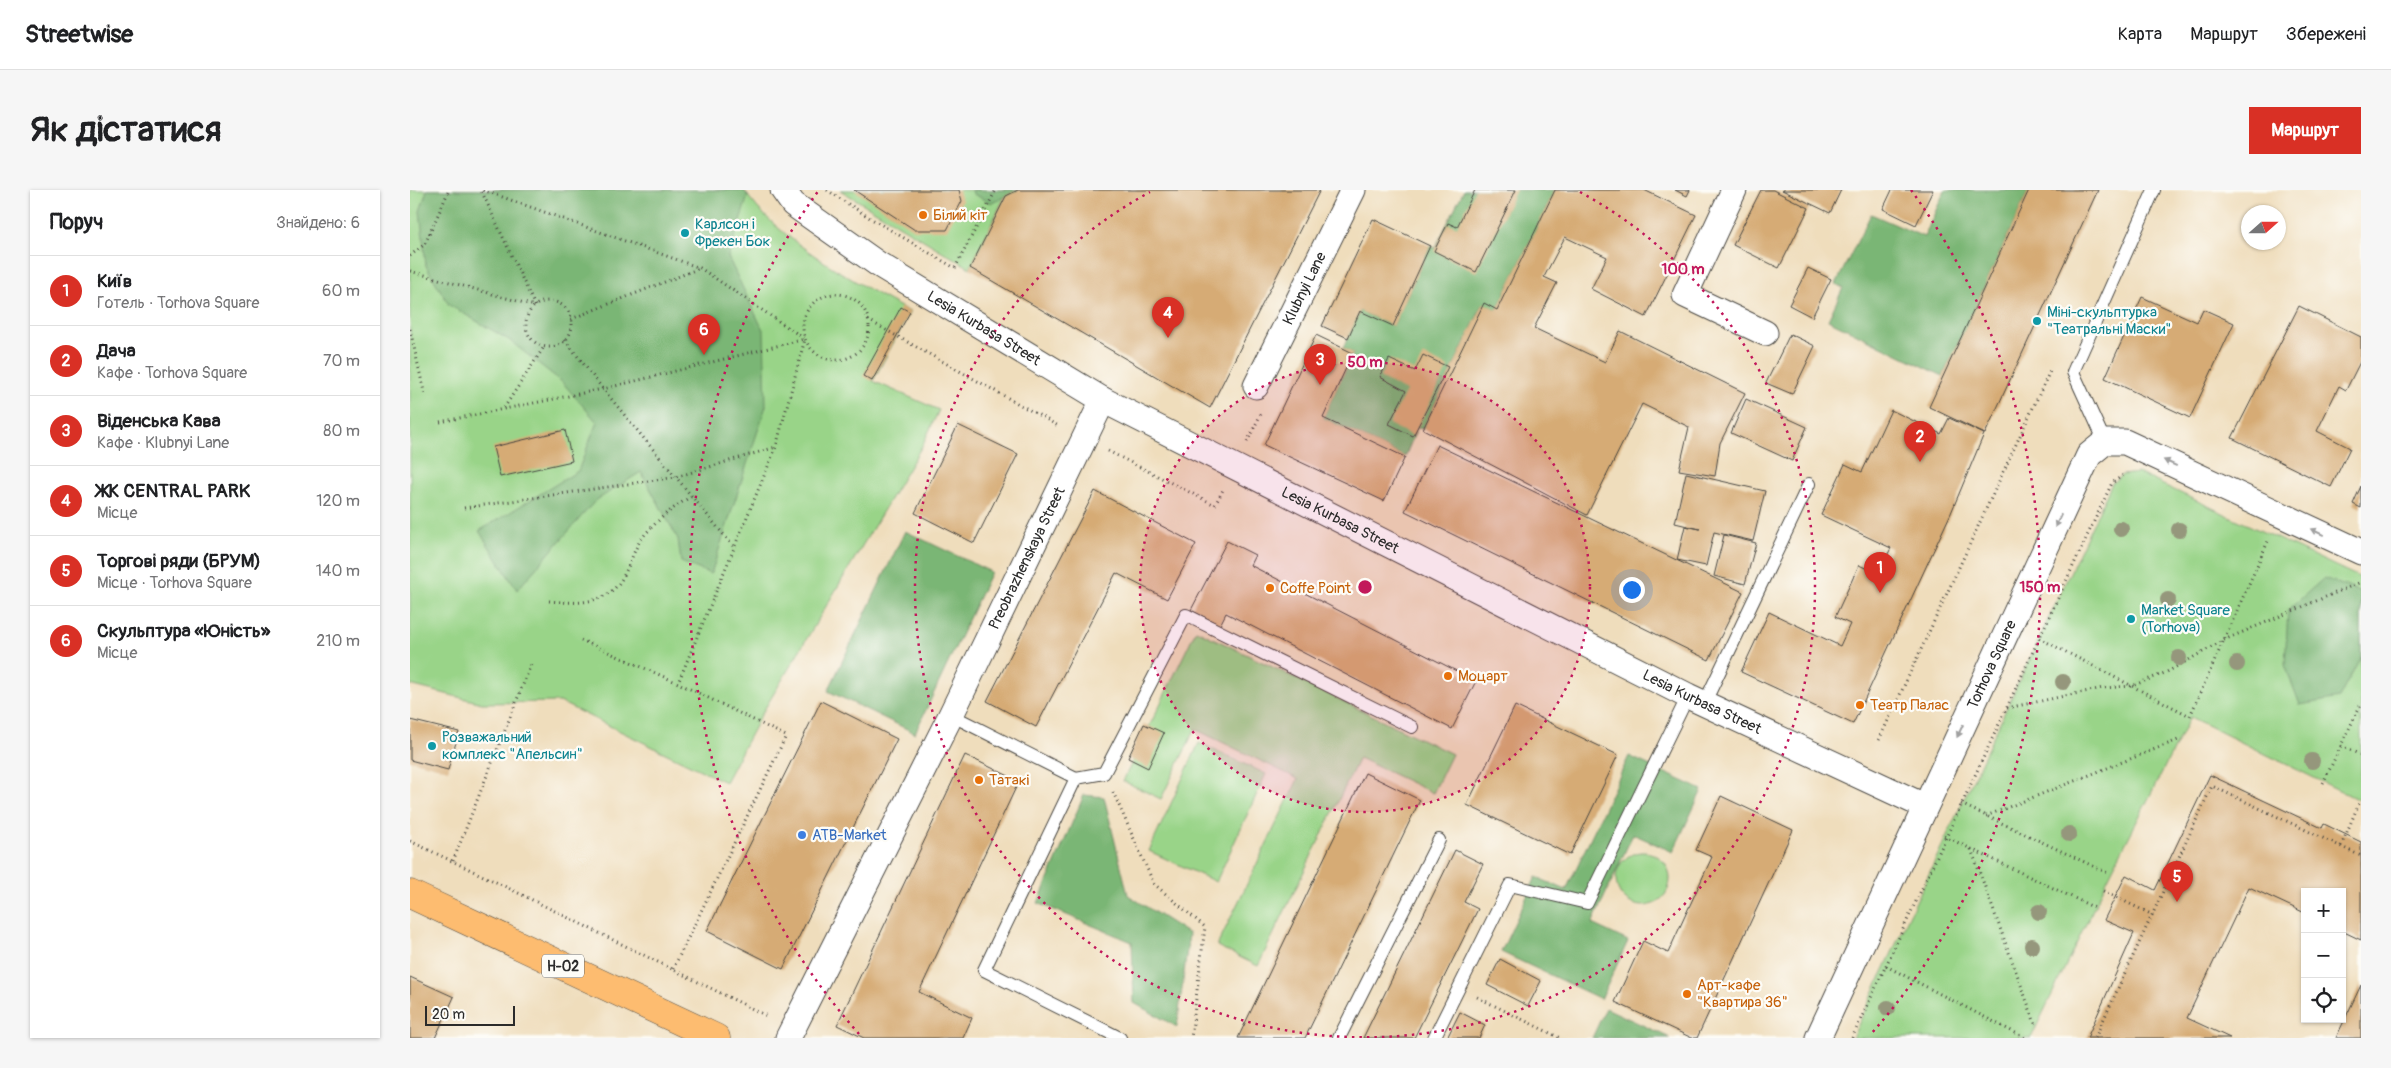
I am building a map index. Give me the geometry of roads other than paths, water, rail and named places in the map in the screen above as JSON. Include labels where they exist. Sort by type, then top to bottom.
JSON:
[{"type":"main road","name":"Н-02","points":[[410,894],[716,1038]]},
{"type":"street","name":"Lesia Kurbasa Street","points":[[783,190],[793,204],[878,264],[1103,400],[1696,700],[1924,806]]},
{"type":"street","name":"Klubnyi Lane","points":[[1256,386],[1353,190]]},
{"type":"street","points":[[1734,190],[1685,295],[1765,333]]},
{"type":"street","name":"Preobrazhenskaya Street","points":[[790,1034],[951,715],[1103,400]]},
{"type":"street","points":[[2106,442],[2125,442],[2361,552]]},
{"type":"street","name":"Torhova Square","points":[[1818,1038],[1924,806],[2089,455],[2106,442]]},
{"type":"lane","points":[[2106,442],[2073,372],[2154,190]]},
{"type":"lane","points":[[1434,1038],[1510,885],[1587,903],[1810,484]]},
{"type":"lane","points":[[951,715],[1076,778],[1104,773],[1186,615],[1412,727]]},
{"type":"lane","points":[[1076,778],[984,970],[1120,1038]]},
{"type":"lane","points":[[1339,1038],[1439,840]]},
{"type":"place","name":"Білий кіт","points":[[923,215]]},
{"type":"place","name":"Карлсон і Фрекен Бок","points":[[685,233]]},
{"type":"place","name":"Міні-скульптурка \"Театральні Маски\"","points":[[2037,321]]},
{"type":"place","name":"ЖК CENTRAL PARK","points":[[1168,338]]},
{"type":"place","name":"Скульптура «Юність»","points":[[704,355]]},
{"type":"place","name":"Віденська Кава","points":[[1320,385]]},
{"type":"place","name":"Дача","points":[[1920,462]]},
{"type":"place","name":"Coffe Point","points":[[1270,588]]},
{"type":"place","name":"Київ","points":[[1880,593]]},
{"type":"place","name":"Market Square (Torhova)","points":[[2131,619]]},
{"type":"place","name":"Моцарт","points":[[1448,676]]},
{"type":"place","name":"Театр Палас","points":[[1860,705]]},
{"type":"place","name":"Розважальний комплекс \"Апельсин\"","points":[[432,746]]},
{"type":"place","name":"Татакі","points":[[979,780]]},
{"type":"place","name":"ATB-Market","points":[[802,835]]},
{"type":"place","name":"Торгові ряди (БРУМ)","points":[[2177,902]]},
{"type":"place","name":"Арт-кафе \"Квартира 36\"","points":[[1687,994]]}]
